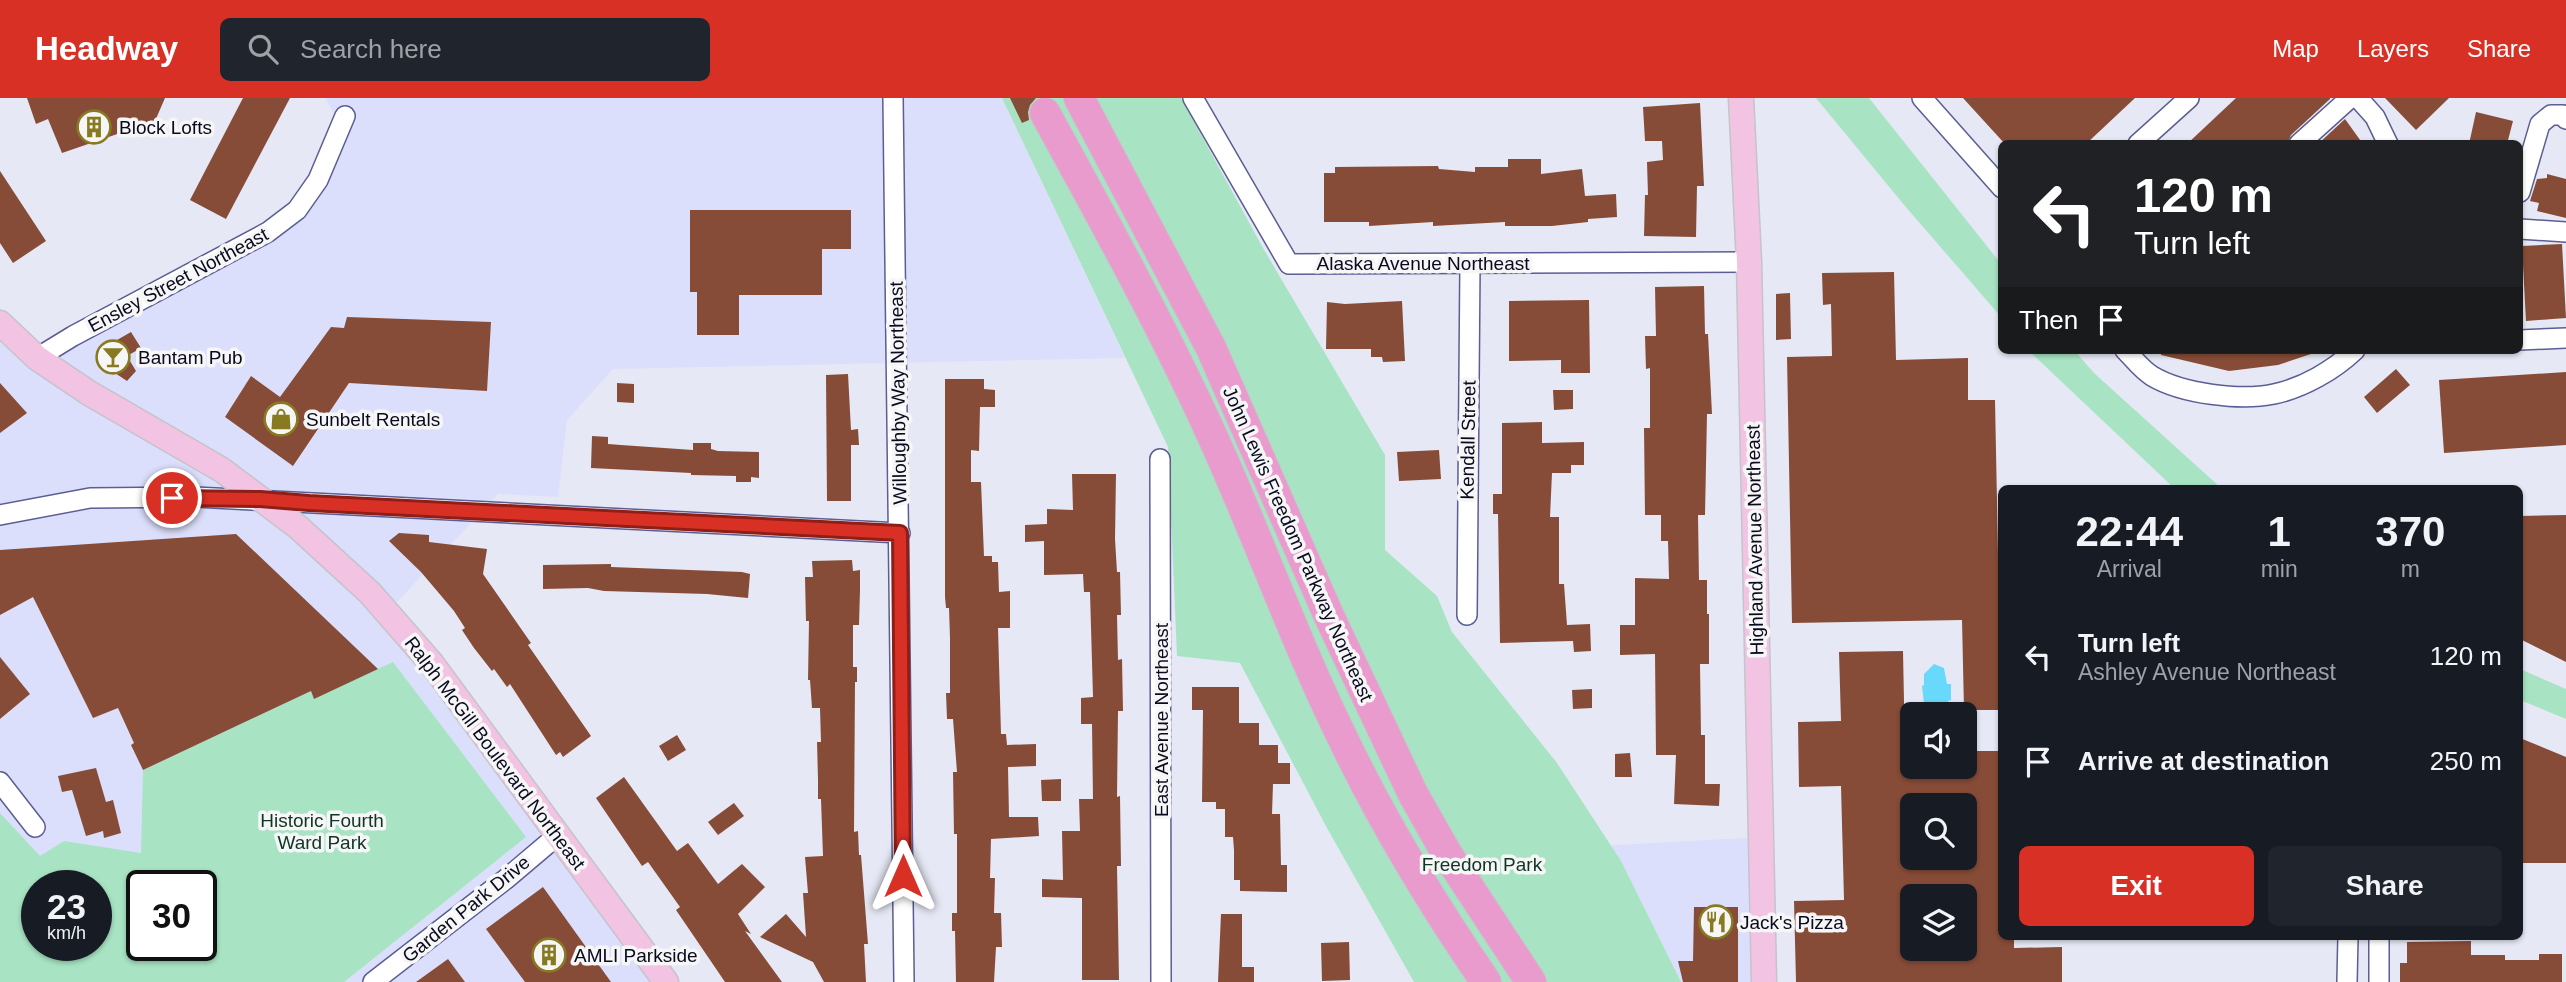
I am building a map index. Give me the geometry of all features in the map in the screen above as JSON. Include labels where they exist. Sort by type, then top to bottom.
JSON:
[{"type":"highway","name":"John Lewis Freedom Parkway Northeast","points":[[1079,98],[1211,348],[1329,616],[1413,794],[1447,854],[1531,982]]},
{"type":"highway","name":"John Lewis Freedom Parkway Northeast","points":[[1045,113],[1166,340],[1211,432],[1287,616],[1343,740],[1402,852],[1486,982]]},
{"type":"main road","name":"Highland Avenue Northeast","points":[[1741,98],[1749,262],[1764,982]]},
{"type":"main road","name":"Ralph McGill Boulevard Northeast","points":[[0,323],[37,358],[89,393],[222,470],[298,527],[370,593],[432,664],[666,982]]},
{"type":"street","name":"Willoughby Way Northeast","points":[[893,98],[904,982]]},
{"type":"street","name":"Alaska Avenue Northeast","points":[[1193,98],[1290,264],[1749,262]]},
{"type":"street","points":[[1922,98],[1998,184]]},
{"type":"street","points":[[2142,140],[2189,98]]},
{"type":"street","points":[[2303,140],[2350,98]]},
{"type":"street","points":[[2358,98],[2375,117],[2386,140]]},
{"type":"street","points":[[2523,179],[2540,124],[2551,116],[2563,115],[2566,119]]},
{"type":"street","name":"Ensley Street Northeast","points":[[37,358],[268,232],[298,210],[318,180],[345,116]]},
{"type":"street","points":[[2523,229],[2566,232]]},
{"type":"street","name":"Kendall Street","points":[[1466,615],[1470,264]]},
{"type":"street","points":[[2523,340],[2566,338]]},
{"type":"street","points":[[2129,354],[2152,376],[2186,390],[2222,396],[2274,394],[2317,378],[2350,354]]},
{"type":"street","name":"East Avenue Northeast","points":[[1160,459],[1161,982]]},
{"type":"street","points":[[0,514],[90,498],[260,499],[900,533]]},
{"type":"street","points":[[0,782],[35,827]]},
{"type":"street","name":"Garden Park Drive","points":[[373,982],[558,835]]},
{"type":"street","points":[[2347,982],[2348,940]]},
{"type":"street","points":[[2379,940],[2379,982]]},
{"type":"shaded area","points":[[325,98],[1002,98],[1125,358],[613,369],[567,420],[558,497],[498,494],[383,617],[669,982],[0,982],[0,314],[37,358],[299,211],[341,125]]},
{"type":"shaded area","points":[[1763,837],[1767,982],[1680,982],[1599,846]]},
{"type":"green space","name":"Freedom Park","points":[[1002,98],[1181,98],[1263,248],[1385,455],[1385,550],[1437,596],[1452,632],[1557,763],[1621,861],[1681,982],[1414,982],[1327,828],[1240,663],[1177,656],[1168,447]]},
{"type":"green space","points":[[1816,98],[1869,98],[1998,260],[1998,313]]},
{"type":"green space","points":[[2032,354],[2077,354],[2094,373],[2218,485],[2171,485]]},
{"type":"green space","name":"Historic Fourth Ward Park","points":[[393,662],[526,837],[344,982],[0,982],[0,813],[40,856],[64,841],[141,853],[143,770],[311,691],[314,698]]},
{"type":"green space","points":[[2523,670],[2566,689],[2566,719],[2523,701]]},
{"type":"water","points":[[1934,664],[1944,668],[1947,684],[1951,684],[1951,700],[1924,702],[1924,674]]},
{"type":"building","name":"Block Lofts","points":[[27,98],[165,98],[155,121],[62,153],[48,119],[36,124]]},
{"type":"building","points":[[243,98],[290,98],[226,219],[190,200]]},
{"type":"building","points":[[1010,98],[1036,98],[1030,105],[1029,120],[1022,123]]},
{"type":"building","points":[[1963,98],[2135,98],[2090,140],[2001,140]]},
{"type":"building","points":[[2236,98],[2330,98],[2289,140],[2191,140]]},
{"type":"building","points":[[2385,98],[2449,98],[2416,130]]},
{"type":"building","points":[[1700,103],[1704,186],[1697,186],[1696,237],[1644,236],[1645,195],[1648,195],[1647,162],[1663,160],[1662,141],[1645,141],[1643,107]]},
{"type":"building","points":[[2476,112],[2513,121],[2508,140],[2470,140]]},
{"type":"building","points":[[2345,119],[2360,140],[2322,140]]},
{"type":"building","points":[[1508,159],[1541,159],[1541,174],[1582,169],[1585,196],[1616,194],[1617,217],[1552,226],[1505,226],[1505,222],[1433,226],[1433,222],[1369,226],[1369,222],[1324,222],[1324,173],[1335,173],[1335,167],[1438,166],[1439,169],[1475,172],[1475,167],[1508,167]]},
{"type":"building","points":[[0,171],[46,241],[13,263],[0,243]]},
{"type":"building","points":[[2547,174],[2566,179],[2566,218],[2537,211],[2539,203],[2530,201],[2537,179],[2547,178]]},
{"type":"building","points":[[690,210],[851,210],[851,249],[822,249],[822,295],[739,295],[739,335],[697,335],[697,292],[690,292]]},
{"type":"building","points":[[2562,244],[2566,318],[2526,321],[2523,246]]},
{"type":"building","points":[[1894,272],[1896,360],[1968,358],[1968,400],[1995,400],[1998,710],[1977,710],[1977,702],[1964,702],[1962,620],[1792,623],[1787,357],[1832,356],[1831,304],[1823,305],[1822,273]]},
{"type":"building","points":[[1704,286],[1712,414],[1707,414],[1705,515],[1698,515],[1699,580],[1707,580],[1709,614],[1709,664],[1700,664],[1701,735],[1705,735],[1705,784],[1720,784],[1719,806],[1674,804],[1676,755],[1656,755],[1655,654],[1620,655],[1620,625],[1635,625],[1635,578],[1669,579],[1668,541],[1661,541],[1661,515],[1645,515],[1644,428],[1650,428],[1650,368],[1646,369],[1645,336],[1656,336],[1655,287]]},
{"type":"building","points":[[1790,293],[1791,339],[1776,340],[1776,294]]},
{"type":"building","points":[[1589,300],[1590,373],[1561,373],[1561,360],[1509,361],[1509,301]]},
{"type":"building","points":[[1402,301],[1405,361],[1383,362],[1382,357],[1371,357],[1371,349],[1326,349],[1327,302],[1345,304]]},
{"type":"building","points":[[347,317],[491,322],[487,391],[349,383],[293,466],[225,417],[251,376],[280,397],[331,327],[344,328]]},
{"type":"building","points":[[131,332],[141,348],[127,356],[136,371],[127,381],[106,367],[96,352]]},
{"type":"building","points":[[2311,354],[2278,365],[2229,371],[2161,355]]},
{"type":"building","points":[[2396,369],[2410,385],[2377,413],[2364,397]]},
{"type":"building","points":[[2566,372],[2566,445],[2444,453],[2439,380]]},
{"type":"building","points":[[848,374],[851,430],[858,429],[859,445],[851,445],[851,501],[827,501],[826,375]]},
{"type":"building","points":[[945,379],[984,379],[984,389],[995,390],[995,407],[980,407],[979,451],[971,450],[971,482],[981,482],[984,556],[992,556],[992,562],[998,562],[999,592],[1010,591],[1010,628],[998,628],[1001,734],[1006,734],[1007,745],[1036,744],[1036,766],[1008,767],[1009,817],[1038,817],[1039,836],[991,839],[990,878],[995,878],[994,913],[1001,913],[1002,947],[996,947],[994,982],[956,982],[952,913],[957,913],[957,834],[954,834],[953,772],[957,772],[953,719],[947,719],[946,693],[950,693],[950,638],[949,608],[946,608],[945,597]]},
{"type":"building","points":[[0,383],[27,413],[0,433]]},
{"type":"building","points":[[617,383],[634,384],[634,403],[617,402]]},
{"type":"building","points":[[1553,390],[1573,390],[1573,409],[1554,410]]},
{"type":"building","points":[[1542,422],[1542,443],[1584,442],[1584,465],[1571,465],[1571,473],[1552,473],[1550,517],[1559,517],[1559,584],[1564,584],[1567,625],[1590,624],[1591,651],[1574,652],[1573,641],[1500,643],[1498,514],[1493,514],[1493,494],[1502,494],[1502,423]]},
{"type":"building","points":[[592,436],[608,437],[608,444],[693,450],[693,443],[711,443],[711,449],[718,451],[759,452],[759,478],[751,477],[751,482],[736,482],[736,476],[591,468]]},
{"type":"building","points":[[1439,450],[1441,479],[1399,481],[1397,452]]},
{"type":"building","points":[[1072,474],[1116,474],[1115,539],[1117,572],[1120,572],[1121,615],[1117,615],[1118,660],[1122,659],[1123,711],[1118,711],[1117,797],[1120,796],[1121,866],[1117,866],[1119,980],[1082,980],[1082,898],[1042,897],[1042,879],[1063,880],[1062,831],[1080,831],[1079,799],[1093,799],[1092,724],[1081,724],[1081,698],[1093,697],[1090,592],[1084,592],[1083,574],[1044,575],[1044,541],[1025,542],[1025,525],[1047,524],[1047,509],[1073,510]]},
{"type":"building","points":[[2566,515],[2566,662],[2523,640],[2523,516]]},
{"type":"building","points":[[399,533],[429,535],[429,542],[487,549],[483,574],[591,736],[563,757],[560,752],[556,755],[510,684],[507,687],[474,648],[454,611],[421,572],[389,541]]},
{"type":"building","points":[[236,534],[378,669],[314,699],[311,691],[143,770],[118,708],[93,718],[33,597],[0,615],[0,550]]},
{"type":"building","points":[[852,560],[853,571],[860,570],[859,625],[853,625],[853,667],[857,667],[854,832],[858,831],[861,855],[868,944],[864,944],[866,982],[824,982],[813,962],[760,937],[786,914],[806,937],[803,893],[808,893],[805,857],[823,856],[821,799],[818,799],[817,742],[821,742],[820,708],[812,708],[808,680],[809,621],[806,621],[805,577],[813,577],[812,561]]},
{"type":"building","points":[[611,564],[611,567],[742,572],[750,574],[748,598],[588,588],[543,589],[543,565]]},
{"type":"building","points":[[1903,651],[1904,702],[1900,702],[1900,779],[1977,779],[1977,751],[1998,751],[1998,940],[2014,940],[2014,948],[2062,947],[2062,982],[1796,982],[1794,901],[1844,900],[1841,786],[1799,787],[1798,722],[1841,721],[1839,652]]},
{"type":"building","points":[[0,657],[30,694],[0,719]]},
{"type":"building","points":[[1192,687],[1239,687],[1239,723],[1259,723],[1259,745],[1278,745],[1278,763],[1290,763],[1290,784],[1273,784],[1272,814],[1280,814],[1281,865],[1287,865],[1287,892],[1240,891],[1240,880],[1234,880],[1233,837],[1225,837],[1225,809],[1216,809],[1216,802],[1202,802],[1203,710],[1192,710]]},
{"type":"building","points":[[1592,689],[1592,708],[1573,709],[1572,690]]},
{"type":"building","points":[[677,735],[686,750],[668,761],[659,746]]},
{"type":"building","points":[[2523,739],[2566,757],[2566,863],[2523,863]]},
{"type":"building","points":[[1630,753],[1632,777],[1615,777],[1615,754]]},
{"type":"building","points":[[96,768],[106,802],[113,800],[121,833],[104,838],[103,831],[86,836],[72,790],[62,792],[58,776]]},
{"type":"building","points":[[624,777],[677,851],[688,843],[718,884],[742,864],[765,887],[738,914],[751,934],[745,931],[782,982],[725,982],[676,910],[680,907],[648,862],[642,866],[596,798]]},
{"type":"building","points":[[1061,779],[1061,801],[1042,801],[1041,780]]},
{"type":"building","points":[[734,803],[744,816],[718,835],[708,822]]},
{"type":"building","name":"AMLI Parkside","points":[[543,887],[611,982],[525,982],[486,929]]},
{"type":"building","points":[[1694,907],[1738,907],[1738,982],[1683,982],[1678,961],[1693,961]]},
{"type":"building","points":[[1221,914],[1242,914],[1242,967],[1254,967],[1254,982],[1218,982]]},
{"type":"building","points":[[2471,941],[2471,955],[2505,955],[2505,960],[2539,960],[2539,954],[2562,954],[2562,982],[2400,982],[2400,963],[2407,963],[2407,942]]},
{"type":"building","points":[[1349,942],[1350,980],[1322,981],[1321,943]]},
{"type":"building","points":[[448,959],[465,982],[416,982]]},
{"type":"place","name":"Block Lofts","points":[[94,127]]},
{"type":"place","name":"Bantam Pub","points":[[113,357]]},
{"type":"place","name":"Sunbelt Rentals","points":[[281,419]]},
{"type":"place","name":"Jack's Pizza","points":[[1716,922]]},
{"type":"place","name":"AMLI Parkside","points":[[549,955]]},
{"type":"route","points":[[172,498],[260,499],[900,533],[903,876]]}]
